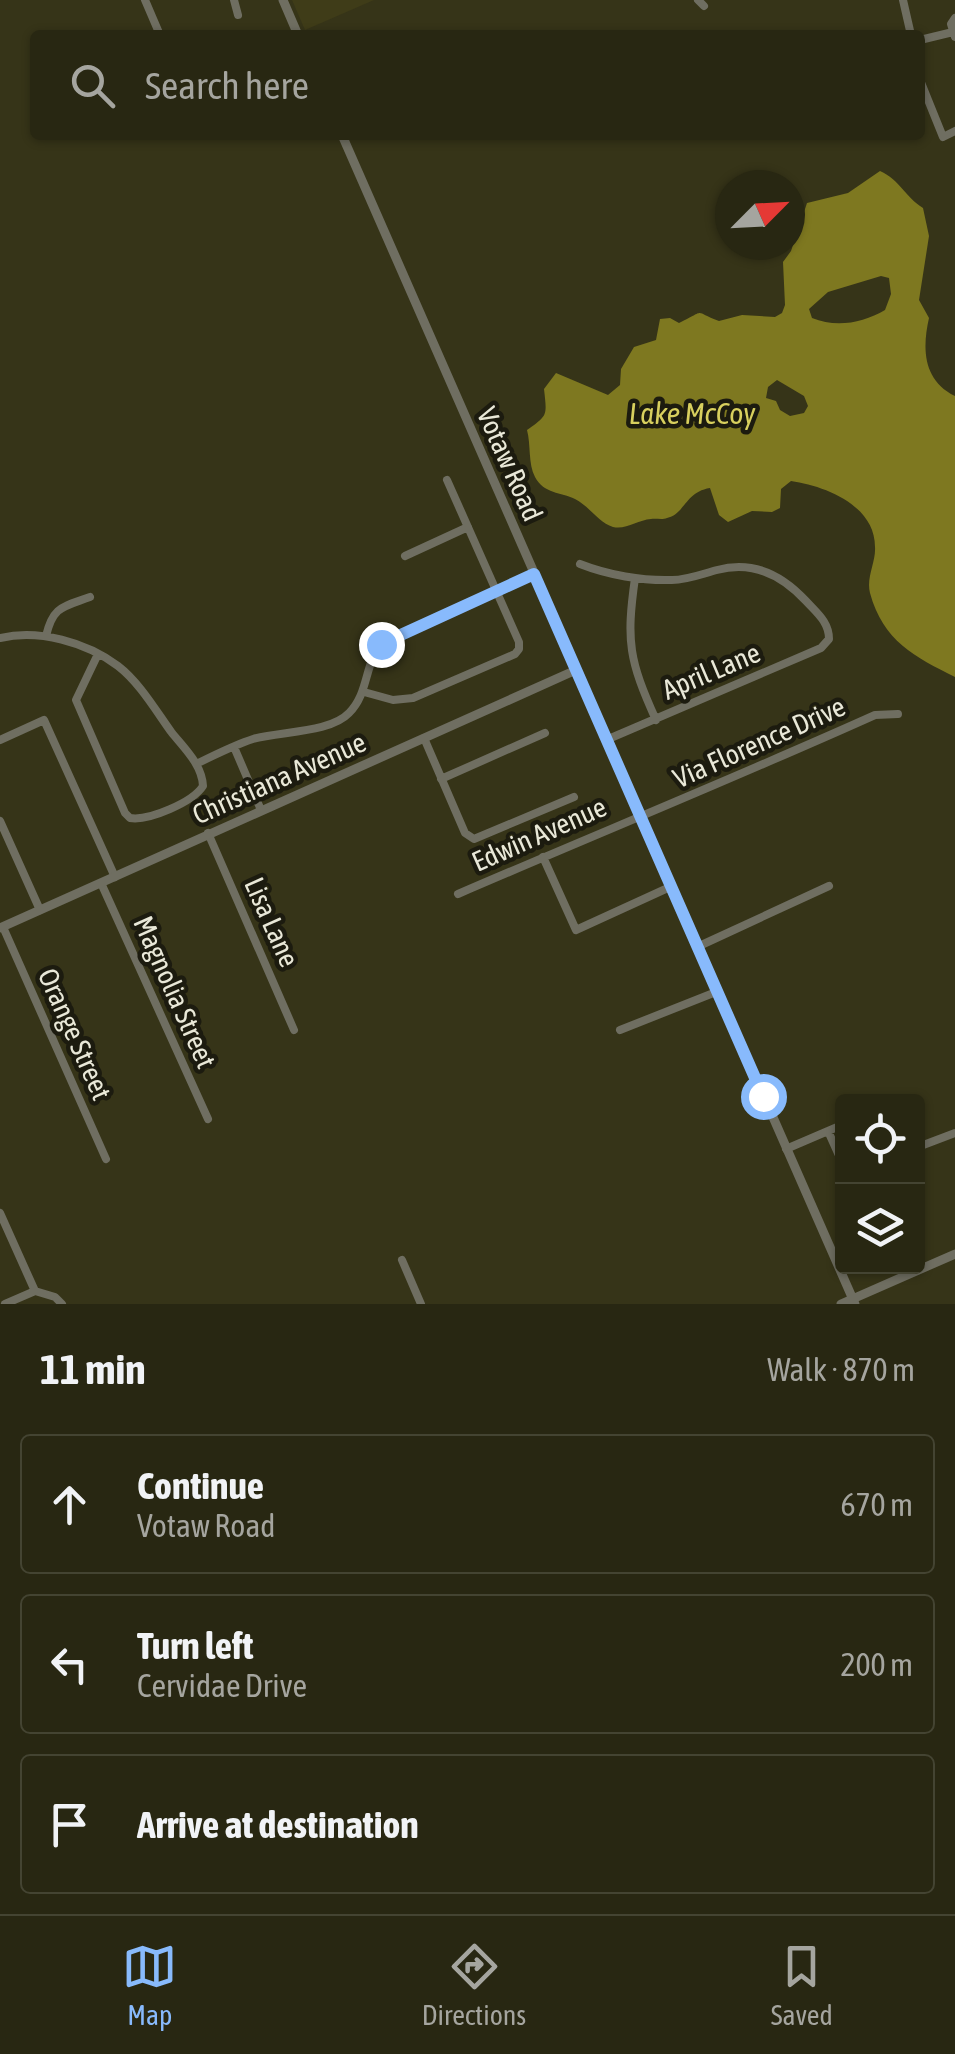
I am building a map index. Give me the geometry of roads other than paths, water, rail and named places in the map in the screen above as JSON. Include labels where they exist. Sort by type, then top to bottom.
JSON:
[{"type":"street","points":[[145,0],[158,30]]},
{"type":"street","points":[[234,0],[238,15]]},
{"type":"street","points":[[283,0],[296,30]]},
{"type":"street","points":[[903,0],[910,30]]},
{"type":"street","points":[[925,39],[954,35],[950,24],[955,18]]},
{"type":"street","points":[[925,92],[943,136],[955,131]]},
{"type":"street","name":"Votaw Road","points":[[344,140],[853,1302]]},
{"type":"street","points":[[364,692],[393,700],[413,698],[519,649],[447,480]]},
{"type":"street","points":[[405,556],[468,528]]},
{"type":"street","points":[[580,564],[634,578],[630,655],[656,720]]},
{"type":"street","name":"April Lane","points":[[606,740],[821,648],[829,639],[818,613],[783,578],[765,570],[734,566],[682,580],[634,578]]},
{"type":"street","points":[[196,764],[282,732],[336,722],[348,714],[364,692],[372,655],[381,644],[534,574]]},
{"type":"street","points":[[46,636],[56,611],[90,597]]},
{"type":"street","points":[[0,638],[46,636],[98,654],[129,676],[196,764],[203,786],[196,796],[141,819],[130,818],[125,812],[76,700],[98,654]]},
{"type":"street","name":"Christiana Avenue","points":[[1,927],[576,670]]},
{"type":"street","name":"Via Florence Drive","points":[[639,816],[875,716],[898,714]]},
{"type":"street","points":[[0,740],[44,720],[115,876]]},
{"type":"street","points":[[282,732],[286,746]]},
{"type":"street","points":[[441,778],[545,733]]},
{"type":"street","points":[[424,738],[465,834],[474,839],[574,797]]},
{"type":"street","points":[[234,747],[261,810]]},
{"type":"street","name":"Edwin Avenue","points":[[458,894],[639,816]]},
{"type":"street","points":[[0,820],[40,910]]},
{"type":"street","name":"Lisa Lane","points":[[208,834],[294,1030]]},
{"type":"street","points":[[543,857],[576,930],[670,886]]},
{"type":"street","name":"Magnolia Street","points":[[101,883],[208,1119]]},
{"type":"street","points":[[696,947],[829,886]]},
{"type":"street","name":"Orange Street","points":[[1,927],[106,1159]]},
{"type":"street","points":[[620,1030],[716,992]]},
{"type":"street","points":[[786,1149],[835,1128]]},
{"type":"street","points":[[828,1131],[835,1146]]},
{"type":"street","points":[[925,1144],[955,1133]]},
{"type":"street","points":[[0,1213],[34,1291]]},
{"type":"street","points":[[841,1304],[955,1254]]},
{"type":"street","points":[[402,1260],[421,1304]]},
{"type":"street","points":[[5,1304],[34,1291],[55,1297],[62,1304]]},
{"type":"water","name":"Lake McCoy","points":[[880,171],[923,208],[929,236],[919,300],[929,318],[927,363],[936,381],[955,396],[955,677],[902,646],[883,624],[869,587],[875,553],[873,532],[857,509],[833,493],[791,481],[781,489],[780,508],[772,512],[752,511],[728,522],[719,515],[710,488],[695,494],[673,516],[618,528],[603,522],[575,499],[543,487],[531,466],[527,430],[544,414],[544,389],[556,373],[608,395],[620,385],[621,369],[634,347],[656,340],[660,319],[670,318],[679,323],[700,313],[719,321],[742,315],[775,317],[782,313],[783,262],[805,260],[807,203],[848,193]],"holes":[[[881,276],[889,278],[891,294],[885,310],[849,323],[812,318],[809,309],[828,292]],[[777,380],[804,396],[808,406],[804,413],[790,416],[780,410],[776,401],[766,398],[768,387]]]}]
